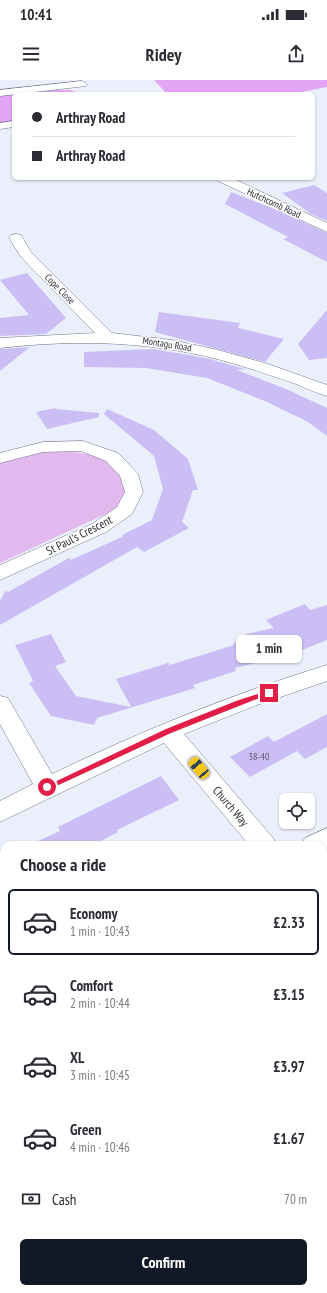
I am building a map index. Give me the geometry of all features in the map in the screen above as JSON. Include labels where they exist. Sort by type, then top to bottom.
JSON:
[{"type":"street","points":[[0,93],[81,82],[88,92]]},
{"type":"street","points":[[0,126],[12,124]]},
{"type":"street","name":"Hutchcomb Road","points":[[226,180],[327,228]]},
{"type":"street","name":"Cope Close","points":[[16,238],[26,254],[108,338]]},
{"type":"street","name":"Montagu Road","points":[[0,343],[108,338],[148,340],[197,349],[259,365],[327,391]]},
{"type":"street","name":"St Paul's Crescent","points":[[0,458],[43,447],[83,446],[112,457],[129,474],[134,492],[125,510],[99,528],[0,573]]},
{"type":"street","points":[[0,812],[47,787],[168,731],[238,703],[327,673]]},
{"type":"street","points":[[0,704],[47,787]]},
{"type":"street","name":"Church Way","points":[[168,731],[261,841]]},
{"type":"shaded area","points":[[154,80],[327,80],[327,87],[301,92],[165,92]]},
{"type":"shaded area","points":[[69,90],[76,92],[37,92]]},
{"type":"shaded area","points":[[12,94],[12,121],[0,124],[0,96]]},
{"type":"shaded area","points":[[47,448],[100,456],[125,476],[125,505],[0,563],[0,461]]},
{"type":"building","points":[[314,185],[327,193],[327,221],[311,214],[282,193]]},
{"type":"building","points":[[231,192],[280,211],[327,233],[327,262],[283,239],[288,237],[225,204]]},
{"type":"building","points":[[27,273],[66,318],[46,334],[0,336],[0,318],[29,315],[0,280]]},
{"type":"building","points":[[327,310],[327,358],[309,360],[298,344]]},
{"type":"building","points":[[159,312],[240,323],[238,328],[284,339],[265,362],[155,332]]},
{"type":"building","points":[[30,347],[0,371],[0,349]]},
{"type":"building","points":[[153,349],[206,358],[245,369],[237,370],[286,389],[327,408],[327,436],[308,422],[267,402],[207,378],[146,368],[84,367],[84,352]]},
{"type":"building","points":[[55,408],[99,413],[99,417],[47,429],[36,412]]},
{"type":"building","points":[[107,409],[154,430],[188,459],[198,490],[193,490],[182,522],[189,528],[144,552],[137,547],[0,625],[0,601],[5,591],[8,592],[69,558],[71,560],[124,536],[122,535],[152,520],[163,489],[154,456],[104,414]]},
{"type":"building","points":[[305,604],[310,610],[327,605],[327,640],[292,654],[235,668],[236,671],[193,685],[195,688],[97,718],[94,725],[51,716],[29,683],[33,681],[15,645],[51,634],[66,662],[55,666],[76,696],[131,707],[116,679],[168,663],[170,665],[234,645],[233,643],[249,639],[246,634],[274,628],[266,620]]},
{"type":"building","points":[[327,714],[327,747],[305,759],[297,751],[250,777],[230,757],[268,736],[274,742]]},
{"type":"building","points":[[161,776],[179,800],[117,830],[118,832],[101,841],[38,841],[60,831],[58,827]]},
{"type":"route","points":[[47,787],[168,731],[238,703],[269,693]]}]
